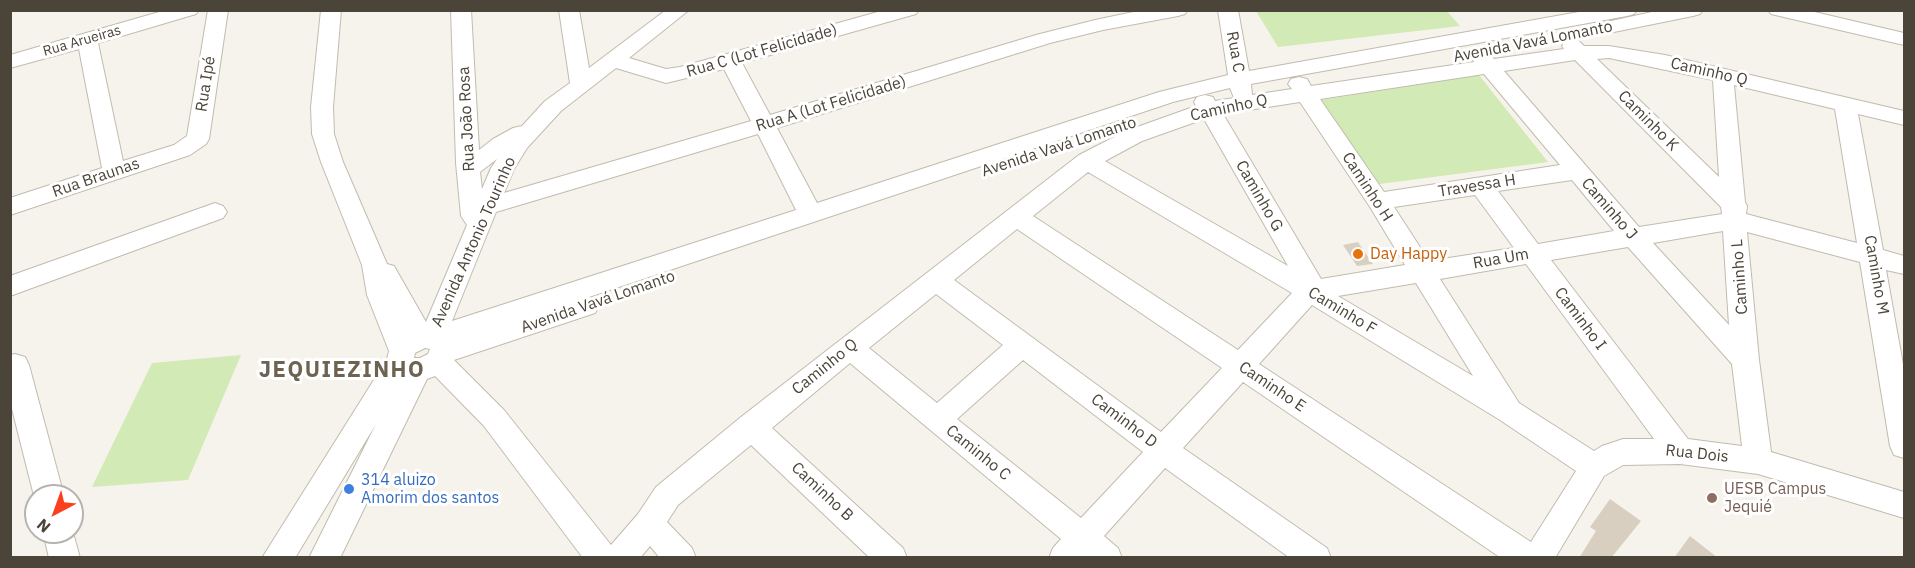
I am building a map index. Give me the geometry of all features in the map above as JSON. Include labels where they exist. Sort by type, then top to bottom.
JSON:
[{"type":"street","name":"Rua Arueiras","points":[[10,62],[189,10]]},
{"type":"street","name":"Rua Ipé","points":[[182,150],[198,139],[218,10]]},
{"type":"street","points":[[331,10],[322,107],[323,134],[332,162],[375,265],[378,288],[424,351],[494,418],[602,558]]},
{"type":"street","name":"Rua João Rosa","points":[[461,10],[473,216],[483,216]]},
{"type":"street","name":"Avenida Antonio Tourinho","points":[[424,351],[503,168],[530,130],[553,106],[679,10]]},
{"type":"street","name":"Rua C (Lot Felicidade)","points":[[615,61],[666,76],[909,10]]},
{"type":"street","name":"Rua A (Lot Felicidade)","points":[[483,216],[763,125],[1043,39],[1102,24],[1178,10]]},
{"type":"street","name":"Rua C","points":[[1228,10],[1240,86]]},
{"type":"street","name":"Avenida Vavá Lomanto","points":[[1485,60],[1554,31],[1627,10]]},
{"type":"street","name":"Avenida Vavá Lomanto","points":[[424,351],[811,214],[1145,104],[1554,31],[1693,10]]},
{"type":"street","points":[[1778,10],[1905,39]]},
{"type":"street","points":[[1833,10],[1905,39]]},
{"type":"street","points":[[575,11],[581,86]]},
{"type":"street","name":"Caminho K","points":[[1554,31],[1580,53],[1736,213]]},
{"type":"street","points":[[87,39],[114,171]]},
{"type":"street","name":"Caminho Q","points":[[620,558],[649,524],[667,496],[751,426],[1087,161],[1134,136],[1207,105],[1485,60],[1609,52],[1665,62],[1724,84],[1847,111],[1905,118]]},
{"type":"street","points":[[730,60],[811,214]]},
{"type":"street","name":"Caminho J","points":[[1485,60],[1634,238],[1745,360]]},
{"type":"street","name":"Caminho L","points":[[1724,84],[1736,213],[1745,360],[1758,461]]},
{"type":"street","name":"Avenida Vavá Lomanto","points":[[424,351],[1133,123],[1207,105],[1240,86],[1302,89]]},
{"type":"street","name":"Caminho H","points":[[1302,89],[1378,201],[1510,412]]},
{"type":"street","name":"Caminho G","points":[[1207,105],[1311,290]]},
{"type":"street","name":"Caminho Q","points":[[1847,111],[1905,132]]},
{"type":"street","name":"Caminho M","points":[[1847,111],[1905,446]]},
{"type":"street","points":[[469,170],[514,136],[530,130]]},
{"type":"street","name":"Rua Braunas","points":[[10,207],[182,150]]},
{"type":"street","name":"Caminho F","points":[[1087,161],[1311,290],[1594,466]]},
{"type":"street","name":"Travessa H","points":[[1378,201],[1577,171]]},
{"type":"street","name":"Caminho I","points":[[1480,186],[1680,451]]},
{"type":"street","points":[[10,286],[215,212]]},
{"type":"street","name":"Rua Um","points":[[1311,290],[1634,238],[1736,213],[1905,265]]},
{"type":"street","name":"Caminho E","points":[[1017,217],[1528,558]]},
{"type":"street","name":"Caminho D","points":[[936,280],[1164,451],[1316,558]]},
{"type":"street","points":[[1073,548],[1311,290]]},
{"type":"street","points":[[937,420],[1022,345]]},
{"type":"street","name":"Caminho C","points":[[850,348],[937,420],[1073,548],[1107,558]]},
{"type":"street","points":[[277,558],[424,351]]},
{"type":"street","points":[[324,558],[424,351]]},
{"type":"street","points":[[15,365],[46,484]]},
{"type":"street","name":"Caminho B","points":[[751,426],[892,558]]},
{"type":"street","name":"Rua Dois","points":[[1594,466],[1612,455],[1623,452],[1680,451],[1758,461],[1905,505]]},
{"type":"street","points":[[1538,558],[1594,466]]},
{"type":"street","points":[[649,524],[681,558]]},
{"type":"green space","points":[[1256,11],[1447,11],[1460,26],[1278,47]]},
{"type":"green space","points":[[1479,75],[1548,162],[1372,185],[1315,101]]},
{"type":"green space","points":[[241,355],[188,480],[92,487],[152,363]]},
{"type":"building","name":"Day Happy","points":[[1358,242],[1373,264],[1357,266],[1343,245]]},
{"type":"building","points":[[1610,499],[1641,521],[1611,558],[1579,558],[1596,531],[1590,527]]},
{"type":"building","points":[[1690,536],[1718,558],[1674,558]]},
{"type":"place","name":"Day Happy","points":[[1358,254]]},
{"type":"place","name":"314 aluizo Amorim dos santos","points":[[349,489]]},
{"type":"place","name":"UESB Campus Jequié","points":[[1712,498]]},
{"type":"district","name":"JEQUIEZINHO","points":[[342,371]]}]
